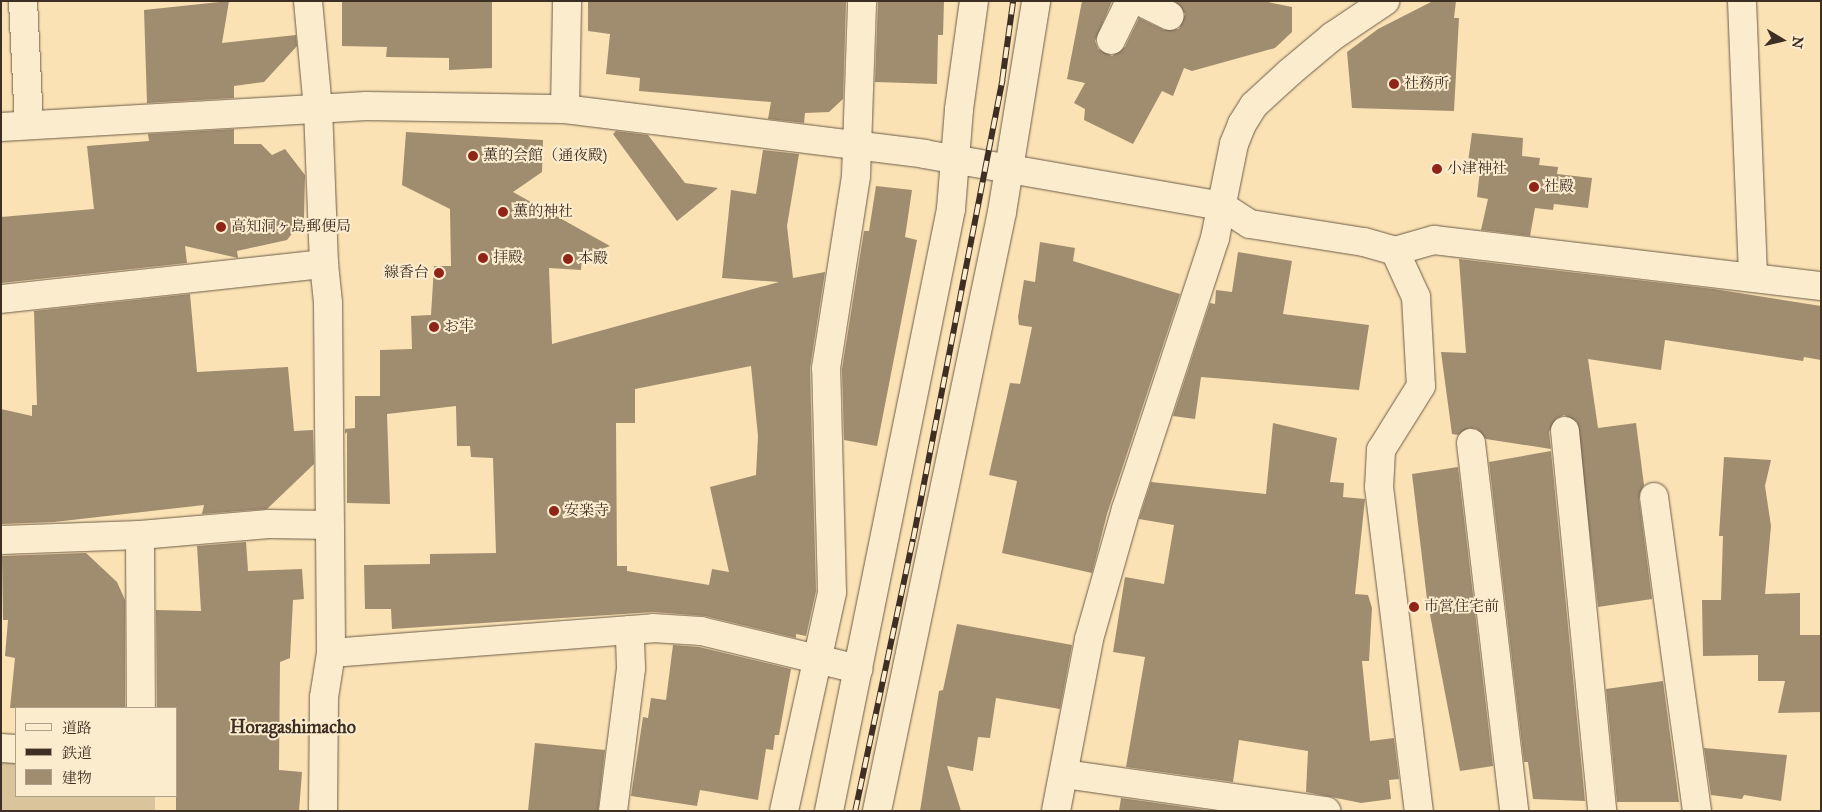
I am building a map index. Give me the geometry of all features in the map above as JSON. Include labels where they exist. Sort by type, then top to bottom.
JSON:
[{"type":"street","points":[[24,1],[29,124]]},
{"type":"street","points":[[308,1],[318,108],[324,264],[328,303],[331,653],[324,697],[323,811]]},
{"type":"street","points":[[565,109],[567,1]]},
{"type":"street","points":[[784,811],[832,592],[826,368],[856,176],[862,1]]},
{"type":"street","points":[[829,811],[951,209],[959,109],[974,1]]},
{"type":"street","points":[[877,811],[1010,170],[1036,1]]},
{"type":"street","points":[[1112,40],[1130,1]]},
{"type":"street","points":[[1140,1],[1170,16]]},
{"type":"street","points":[[1056,811],[1065,774],[1089,639],[1126,510],[1215,238],[1234,144],[1254,104],[1333,36],[1385,1]]},
{"type":"street","points":[[1742,1],[1753,277]]},
{"type":"street","points":[[1,127],[318,108],[565,109],[955,160],[1222,206],[1250,224],[1364,242],[1395,251],[1434,240],[1821,286]]},
{"type":"street","points":[[1395,251],[1416,297],[1421,386],[1381,450],[1379,479],[1419,811]]},
{"type":"street","points":[[1,299],[324,264]]},
{"type":"street","points":[[1565,431],[1602,811]]},
{"type":"street","points":[[1471,443],[1514,811]]},
{"type":"street","points":[[1654,497],[1697,811]]},
{"type":"street","points":[[1,540],[140,535],[269,524],[329,525]]},
{"type":"street","points":[[140,535],[141,707]]},
{"type":"street","points":[[331,653],[653,628],[701,630],[858,668]]},
{"type":"street","points":[[613,811],[632,668],[630,630]]},
{"type":"street","points":[[1,748],[15,749]]},
{"type":"street","points":[[1065,774],[1252,806],[1326,811]]},
{"type":"shaded area","points":[[1,760],[15,760],[15,797],[155,797],[155,811],[1,811]]},
{"type":"building","points":[[229,1],[222,43],[296,35],[297,46],[264,82],[234,86],[234,98],[147,103],[144,10]]},
{"type":"building","points":[[342,1],[492,1],[492,68],[449,70],[449,58],[386,57],[387,47],[342,46]]},
{"type":"building","points":[[588,1],[846,1],[843,99],[829,112],[805,113],[804,123],[768,119],[771,102],[639,91],[640,78],[606,74],[610,34],[588,31]]},
{"type":"building","points":[[878,1],[944,1],[943,35],[938,35],[937,84],[875,82]]},
{"type":"building","points":[[1082,1],[1112,1],[1095,41],[1098,49],[1112,56],[1125,47],[1139,18],[1164,30],[1179,29],[1185,14],[1175,1],[1263,1],[1292,7],[1292,32],[1275,48],[1192,71],[1184,68],[1173,96],[1162,91],[1133,144],[1084,120],[1085,109],[1074,103],[1085,83],[1067,79]]},
{"type":"building","points":[[1433,1],[1456,1],[1454,18],[1459,18],[1454,111],[1352,108],[1347,52],[1378,29]]},
{"type":"building","points":[[234,129],[234,144],[261,144],[272,155],[285,149],[305,175],[304,218],[287,240],[237,251],[238,258],[185,246],[187,263],[1,283],[1,217],[94,209],[87,146],[149,141],[148,134]]},
{"type":"building","points":[[616,131],[648,135],[685,183],[718,188],[677,221],[613,134]]},
{"type":"building","points":[[406,132],[543,140],[542,172],[513,192],[610,246],[582,256],[581,270],[549,268],[552,344],[779,282],[722,278],[731,190],[756,194],[763,150],[799,154],[787,226],[793,278],[825,272],[810,368],[816,591],[806,636],[796,634],[796,638],[705,616],[654,612],[392,629],[391,609],[365,609],[364,565],[430,564],[430,554],[496,553],[493,458],[471,457],[470,446],[457,446],[456,406],[387,414],[390,504],[347,503],[347,432],[345,434],[345,429],[355,428],[355,396],[380,396],[380,350],[412,349],[411,316],[431,315],[434,266],[451,266],[450,209],[402,185]],"holes":[[[751,366],[758,436],[756,475],[710,487],[729,572],[712,569],[709,585],[627,571],[627,566],[617,566],[616,423],[635,423],[635,389]]]},
{"type":"building","name":"社殿","points":[[1472,133],[1523,138],[1522,156],[1540,158],[1539,165],[1558,167],[1557,174],[1592,178],[1588,208],[1554,204],[1553,210],[1535,208],[1530,236],[1481,230],[1488,199],[1477,197],[1480,170],[1467,169]]},
{"type":"building","points":[[876,186],[912,190],[905,237],[917,240],[877,446],[844,440],[842,369],[864,231],[869,231]]},
{"type":"building","points":[[1040,242],[1075,248],[1073,261],[1180,294],[1107,514],[1092,573],[1002,553],[1017,481],[989,475],[1010,383],[1020,384],[1032,327],[1019,325],[1018,317],[1024,280],[1035,282]]},
{"type":"building","points":[[1238,252],[1292,261],[1283,314],[1369,325],[1359,390],[1201,377],[1195,419],[1173,416],[1210,303],[1215,304],[1216,290],[1232,292]]},
{"type":"building","points":[[1459,259],[1714,289],[1821,306],[1821,360],[1804,357],[1803,361],[1665,340],[1661,370],[1588,359],[1598,428],[1636,423],[1644,485],[1639,499],[1652,599],[1598,607],[1577,422],[1564,415],[1556,419],[1549,432],[1551,449],[1486,439],[1477,429],[1469,428],[1458,435],[1452,434],[1441,352],[1466,353]]},
{"type":"building","points":[[190,294],[197,372],[288,367],[294,431],[313,430],[314,464],[267,509],[202,514],[204,505],[54,522],[1,524],[1,409],[32,416],[32,405],[37,405],[34,311]]},
{"type":"building","points":[[1273,423],[1337,438],[1330,482],[1344,483],[1343,497],[1365,499],[1355,594],[1368,595],[1372,608],[1369,661],[1362,661],[1370,741],[1394,738],[1399,779],[1389,780],[1391,799],[1361,803],[1306,792],[1308,751],[1239,740],[1233,782],[1126,767],[1145,657],[1113,652],[1125,577],[1164,584],[1174,525],[1139,519],[1151,482],[1266,494]]},
{"type":"building","points":[[1551,451],[1585,801],[1533,799],[1528,762],[1524,762],[1489,462]]},
{"type":"building","points":[[1724,457],[1771,460],[1765,486],[1771,526],[1765,594],[1800,593],[1800,635],[1821,635],[1821,712],[1778,713],[1785,681],[1758,681],[1758,655],[1703,656],[1702,600],[1721,600],[1723,536],[1719,536]]},
{"type":"building","points":[[1458,467],[1493,766],[1460,771],[1427,599],[1412,474]]},
{"type":"building","points":[[246,542],[248,571],[302,569],[304,599],[293,600],[290,658],[280,662],[279,770],[302,772],[299,811],[176,811],[176,797],[178,797],[178,707],[157,707],[156,610],[201,611],[197,546]]},
{"type":"building","points":[[86,553],[117,582],[125,600],[125,707],[10,708],[15,658],[5,656],[8,620],[3,620],[2,556]]},
{"type":"building","points":[[957,624],[1072,645],[1060,709],[996,698],[990,738],[978,737],[973,771],[947,766],[961,811],[920,811],[939,691],[943,690]]},
{"type":"building","points":[[673,645],[699,647],[791,669],[779,735],[775,735],[773,750],[766,749],[758,800],[700,790],[697,806],[631,796],[643,717],[648,718],[651,698],[666,700]]},
{"type":"building","points":[[1663,681],[1679,802],[1617,802],[1606,689]]},
{"type":"building","points":[[535,743],[605,750],[598,811],[528,811]]},
{"type":"building","points":[[1704,748],[1787,755],[1781,801],[1744,795],[1742,799],[1711,795]]},
{"type":"building","points":[[1121,798],[1213,811],[1119,811]]},
{"type":"railway","points":[[855,811],[913,539],[1002,80],[1013,1]]},
{"type":"place","name":"社務所","points":[[1394,84]]},
{"type":"place","name":"薫的会館（通夜殿)","points":[[473,156]]},
{"type":"place","name":"小津神社","points":[[1437,169]]},
{"type":"place","name":"社殿","points":[[1534,187]]},
{"type":"place","name":"薫的神社","points":[[503,212]]},
{"type":"place","name":"高知洞ヶ島郵便局","points":[[221,227]]},
{"type":"place","name":"拝殿","points":[[483,258]]},
{"type":"place","name":"本殿","points":[[568,259]]},
{"type":"place","name":"線香台","points":[[439,273]]},
{"type":"place","name":"お牢","points":[[434,327]]},
{"type":"place","name":"安楽寺","points":[[554,511]]},
{"type":"place","name":"市営住宅前","points":[[1414,607]]},
{"type":"district","name":"Horagashimacho","points":[[293,727]]}]
